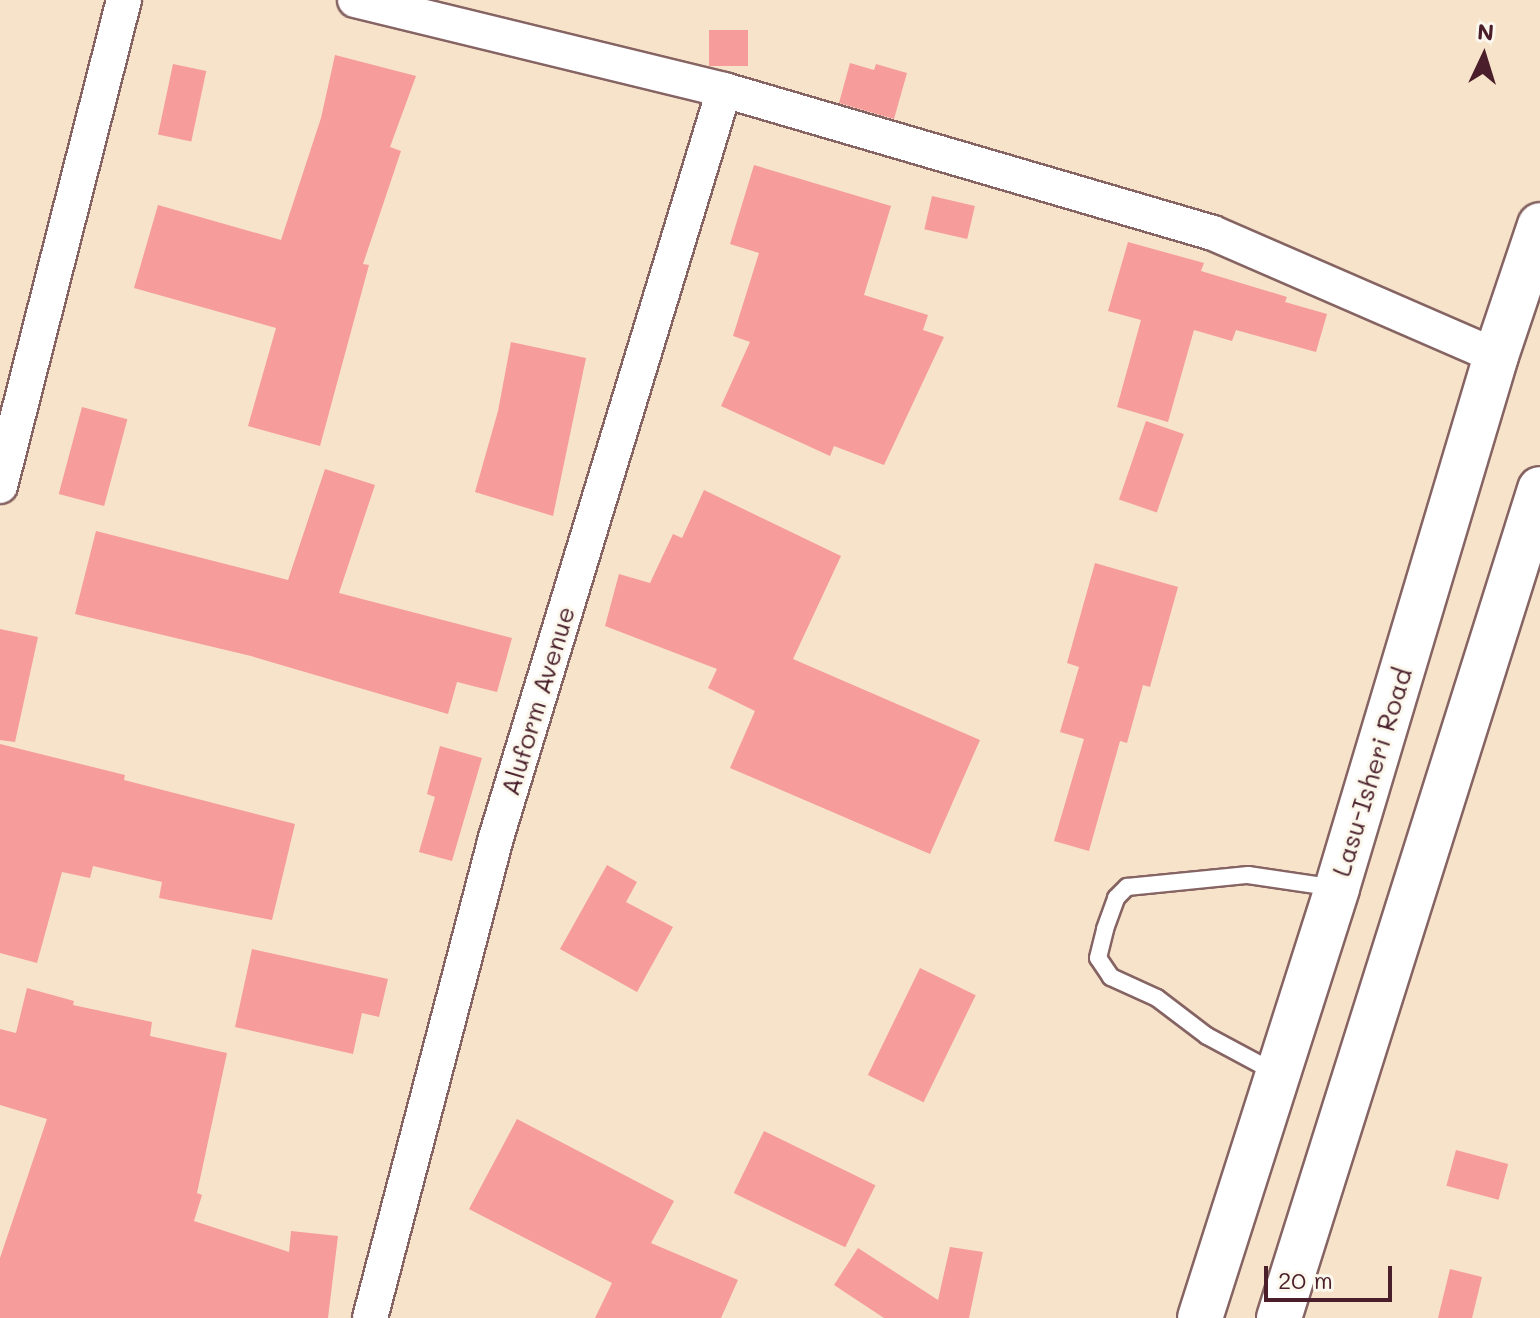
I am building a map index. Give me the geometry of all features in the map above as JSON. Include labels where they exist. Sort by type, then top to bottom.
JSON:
[{"type":"main road","name":"Lasu-Isheri Road","points":[[1200,1318],[1337,888],[1496,356],[1540,225]]},
{"type":"main road","points":[[1279,1318],[1540,489]]},
{"type":"street","points":[[0,486],[124,0]]},
{"type":"street","points":[[355,0],[724,90],[1213,233],[1496,356]]},
{"type":"street","name":"Aluform Avenue","points":[[370,1318],[495,841],[724,90]]},
{"type":"lane","points":[[1278,1074],[1207,1036],[1157,998],[1111,977],[1098,958],[1105,929],[1116,898],[1127,887],[1248,875],[1337,888]]},
{"type":"building","points":[[709,30],[748,30],[748,66],[709,66]]},
{"type":"building","points":[[335,55],[416,76],[390,147],[401,151],[363,264],[369,265],[320,446],[248,426],[276,328],[134,288],[158,205],[281,240],[321,118]]},
{"type":"building","points":[[850,63],[874,70],[876,64],[907,73],[894,119],[839,103]]},
{"type":"building","points":[[173,64],[206,71],[191,141],[158,134]]},
{"type":"building","points":[[754,165],[891,206],[864,295],[928,315],[923,330],[944,337],[884,465],[834,446],[830,456],[721,406],[750,342],[733,336],[759,253],[730,244]]},
{"type":"building","points":[[932,196],[975,206],[967,239],[924,229]]},
{"type":"building","points":[[1128,242],[1204,263],[1201,271],[1287,297],[1285,302],[1327,314],[1316,352],[1236,330],[1232,341],[1194,330],[1168,422],[1117,407],[1141,320],[1108,311]]},
{"type":"building","points":[[511,342],[586,358],[553,516],[475,492],[498,411]]},
{"type":"building","points":[[82,407],[127,419],[104,506],[59,494]]},
{"type":"building","points":[[1146,421],[1184,434],[1157,513],[1119,499]]},
{"type":"building","points":[[325,469],[375,485],[339,593],[512,638],[497,692],[457,682],[448,714],[251,656],[75,614],[96,531],[288,580]]},
{"type":"building","points":[[704,490],[841,556],[793,659],[980,740],[930,854],[730,768],[755,711],[708,688],[717,669],[605,626],[619,574],[650,583],[673,534],[682,538]]},
{"type":"building","points":[[1095,563],[1178,587],[1150,687],[1143,685],[1127,743],[1120,741],[1089,851],[1054,841],[1084,739],[1060,732],[1079,667],[1067,663]]},
{"type":"building","points":[[0,629],[38,637],[15,742],[0,740]]},
{"type":"building","points":[[0,744],[125,775],[124,780],[295,824],[272,920],[159,898],[162,882],[93,866],[90,878],[62,872],[37,963],[0,953]]},
{"type":"building","points":[[440,746],[482,758],[452,861],[419,852],[435,797],[427,794]]},
{"type":"building","points":[[607,865],[637,882],[626,902],[673,927],[637,992],[560,949]]},
{"type":"building","points":[[252,949],[388,979],[379,1017],[362,1013],[353,1054],[235,1027]]},
{"type":"building","points":[[920,968],[976,995],[924,1102],[868,1075]]},
{"type":"building","points":[[27,988],[74,1001],[73,1005],[152,1022],[150,1036],[227,1053],[197,1193],[202,1195],[194,1221],[289,1252],[291,1231],[338,1236],[328,1318],[0,1318],[0,1258],[47,1119],[0,1105],[0,1029],[16,1033]]},
{"type":"building","points":[[517,1119],[674,1201],[651,1243],[738,1280],[721,1318],[595,1318],[612,1283],[469,1209]]},
{"type":"building","points":[[764,1131],[875,1185],[845,1247],[734,1193]]},
{"type":"building","points":[[1456,1150],[1508,1164],[1499,1200],[1446,1186]]},
{"type":"building","points":[[950,1247],[983,1252],[969,1318],[884,1318],[834,1285],[858,1248],[938,1300]]},
{"type":"building","points":[[1450,1269],[1482,1277],[1472,1318],[1438,1318]]}]
